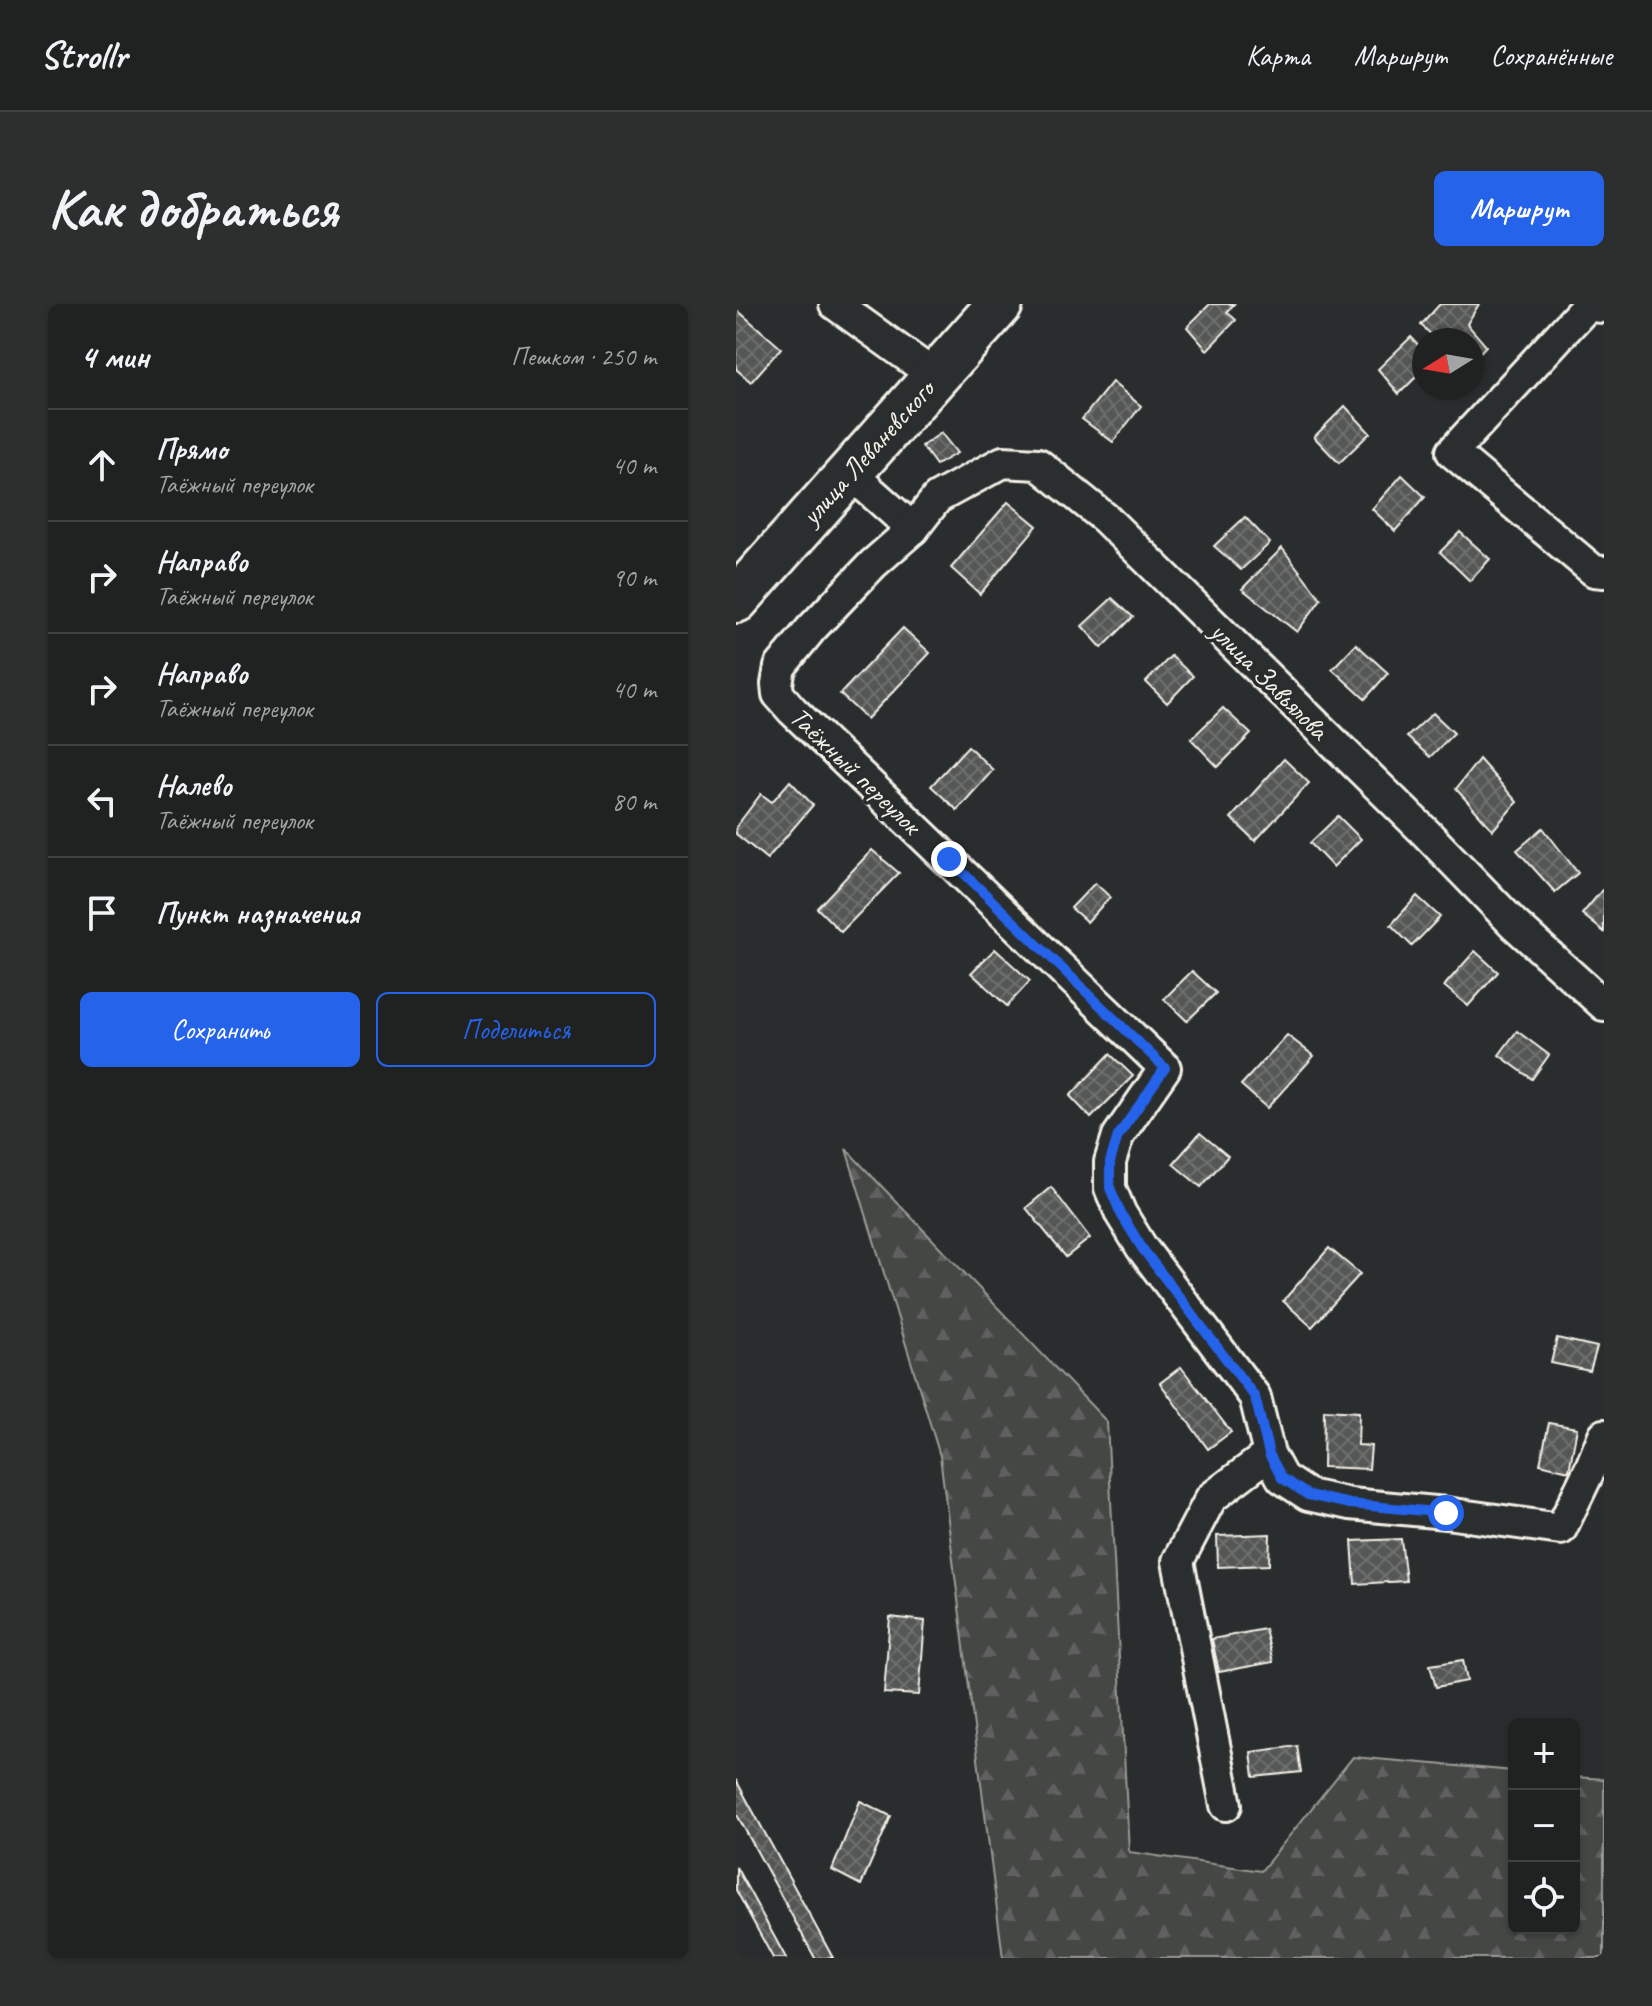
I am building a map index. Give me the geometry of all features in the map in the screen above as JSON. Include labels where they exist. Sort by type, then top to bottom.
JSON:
[{"type":"street","points":[[835,304],[935,376]]},
{"type":"street","name":"улица Леваневского","points":[[736,600],[1000,304]]},
{"type":"street","points":[[1604,307],[1587,306],[1452,452],[1594,571],[1604,572]]},
{"type":"street","name":"улица Завьялова","points":[[913,529],[937,498],[1003,462],[1038,464],[1105,518],[1426,833],[1514,924],[1604,1005]]},
{"type":"street","points":[[849,472],[913,529]]},
{"type":"street","name":"Таёжный переулок","points":[[913,529],[873,564],[811,629],[780,667],[778,694],[1165,1068],[1118,1136],[1110,1162],[1110,1188],[1121,1214],[1142,1248],[1255,1397],[1269,1454],[1282,1478],[1308,1495],[1350,1504],[1561,1529],[1604,1435]]},
{"type":"street","points":[[1226,1805],[1178,1561],[1211,1498],[1269,1454]]},
{"type":"green space","points":[[846,1149],[1107,1422],[1129,1852],[1261,1871],[1353,1757],[1508,1770],[1508,1934],[1580,1934],[1580,1777],[1604,1779],[1604,1958],[1003,1958],[940,1456]]},
{"type":"building","points":[[1210,304],[1234,304],[1227,312],[1236,320],[1207,350],[1187,327]]},
{"type":"building","points":[[1440,304],[1479,304],[1467,324],[1470,328],[1424,328],[1421,325]]},
{"type":"building","points":[[736,309],[781,348],[751,382],[736,369]]},
{"type":"building","points":[[1411,337],[1412,381],[1399,394],[1378,369]]},
{"type":"building","points":[[1112,382],[1141,406],[1113,442],[1082,419]]},
{"type":"building","points":[[1345,406],[1370,433],[1339,463],[1314,437]]},
{"type":"building","points":[[941,433],[957,453],[936,465],[922,446]]},
{"type":"building","points":[[1402,475],[1425,497],[1395,531],[1372,509]]},
{"type":"building","points":[[1008,502],[1037,526],[980,594],[951,568]]},
{"type":"building","points":[[1245,517],[1270,543],[1241,570],[1214,546]]},
{"type":"building","points":[[1460,532],[1490,559],[1470,581],[1440,552]]},
{"type":"building","points":[[1282,548],[1321,599],[1297,632],[1242,589]]},
{"type":"building","points":[[1112,598],[1133,617],[1102,648],[1082,626]]},
{"type":"building","points":[[903,628],[930,653],[867,719],[840,694]]},
{"type":"building","points":[[1356,644],[1388,673],[1365,699],[1332,669]]},
{"type":"building","points":[[1171,656],[1193,676],[1167,703],[1146,682]]},
{"type":"building","points":[[1223,708],[1251,734],[1218,767],[1191,739]]},
{"type":"building","points":[[1433,713],[1454,733],[1430,757],[1407,737]]},
{"type":"building","points":[[968,746],[993,770],[957,810],[931,786]]},
{"type":"building","points":[[1284,759],[1309,783],[1255,841],[1231,818]]},
{"type":"building","points":[[1479,759],[1517,802],[1493,830],[1456,789]]},
{"type":"building","points":[[790,781],[813,805],[767,859],[736,834],[736,827],[761,794],[772,802]]},
{"type":"building","points":[[1338,816],[1361,839],[1333,867],[1310,843]]},
{"type":"building","points":[[1543,828],[1578,873],[1555,892],[1517,850]]},
{"type":"building","points":[[872,850],[899,873],[841,932],[817,908]]},
{"type":"building","points":[[1095,883],[1110,897],[1087,922],[1071,908]]},
{"type":"building","points":[[1604,891],[1604,932],[1582,914]]},
{"type":"building","points":[[1417,896],[1440,917],[1412,946],[1391,925]]},
{"type":"building","points":[[995,949],[1030,981],[1007,1006],[971,973]]},
{"type":"building","points":[[1475,951],[1498,972],[1468,1006],[1444,986]]},
{"type":"building","points":[[1192,971],[1216,993],[1187,1021],[1164,999]]},
{"type":"building","points":[[1517,1031],[1549,1055],[1532,1079],[1499,1055]]},
{"type":"building","points":[[1287,1035],[1314,1056],[1267,1108],[1241,1085]]},
{"type":"building","points":[[1110,1054],[1133,1076],[1091,1118],[1070,1096]]},
{"type":"building","points":[[1200,1133],[1228,1156],[1201,1187],[1173,1164]]},
{"type":"building","points":[[1051,1187],[1090,1238],[1066,1257],[1026,1208]]},
{"type":"building","points":[[1329,1248],[1360,1274],[1312,1327],[1283,1301]]},
{"type":"building","points":[[1557,1338],[1597,1347],[1590,1371],[1551,1363]]},
{"type":"building","points":[[1181,1367],[1231,1432],[1208,1449],[1160,1383]]},
{"type":"building","points":[[1324,1410],[1359,1412],[1358,1445],[1371,1446],[1369,1469],[1323,1467]]},
{"type":"building","points":[[1549,1423],[1577,1428],[1569,1471],[1540,1464]]},
{"type":"building","points":[[1270,1534],[1269,1565],[1218,1567],[1217,1536]]},
{"type":"building","points":[[1401,1539],[1406,1581],[1355,1584],[1352,1541]]},
{"type":"building","points":[[890,1617],[925,1621],[919,1695],[884,1693]]},
{"type":"building","points":[[1265,1629],[1273,1662],[1219,1672],[1212,1639]]},
{"type":"building","points":[[1463,1660],[1467,1681],[1436,1687],[1430,1665]]},
{"type":"building","points":[[1297,1746],[1301,1772],[1254,1777],[1251,1752]]},
{"type":"building","points":[[736,1780],[833,1958],[815,1958],[736,1813]]},
{"type":"building","points":[[860,1801],[891,1816],[861,1885],[832,1870]]},
{"type":"building","points":[[736,1867],[786,1958],[773,1958],[736,1890]]},
{"type":"route","points":[[949,859],[1165,1068],[1118,1136],[1110,1162],[1110,1188],[1121,1214],[1142,1248],[1255,1397],[1269,1454],[1282,1478],[1308,1495],[1350,1504],[1446,1513]]}]
